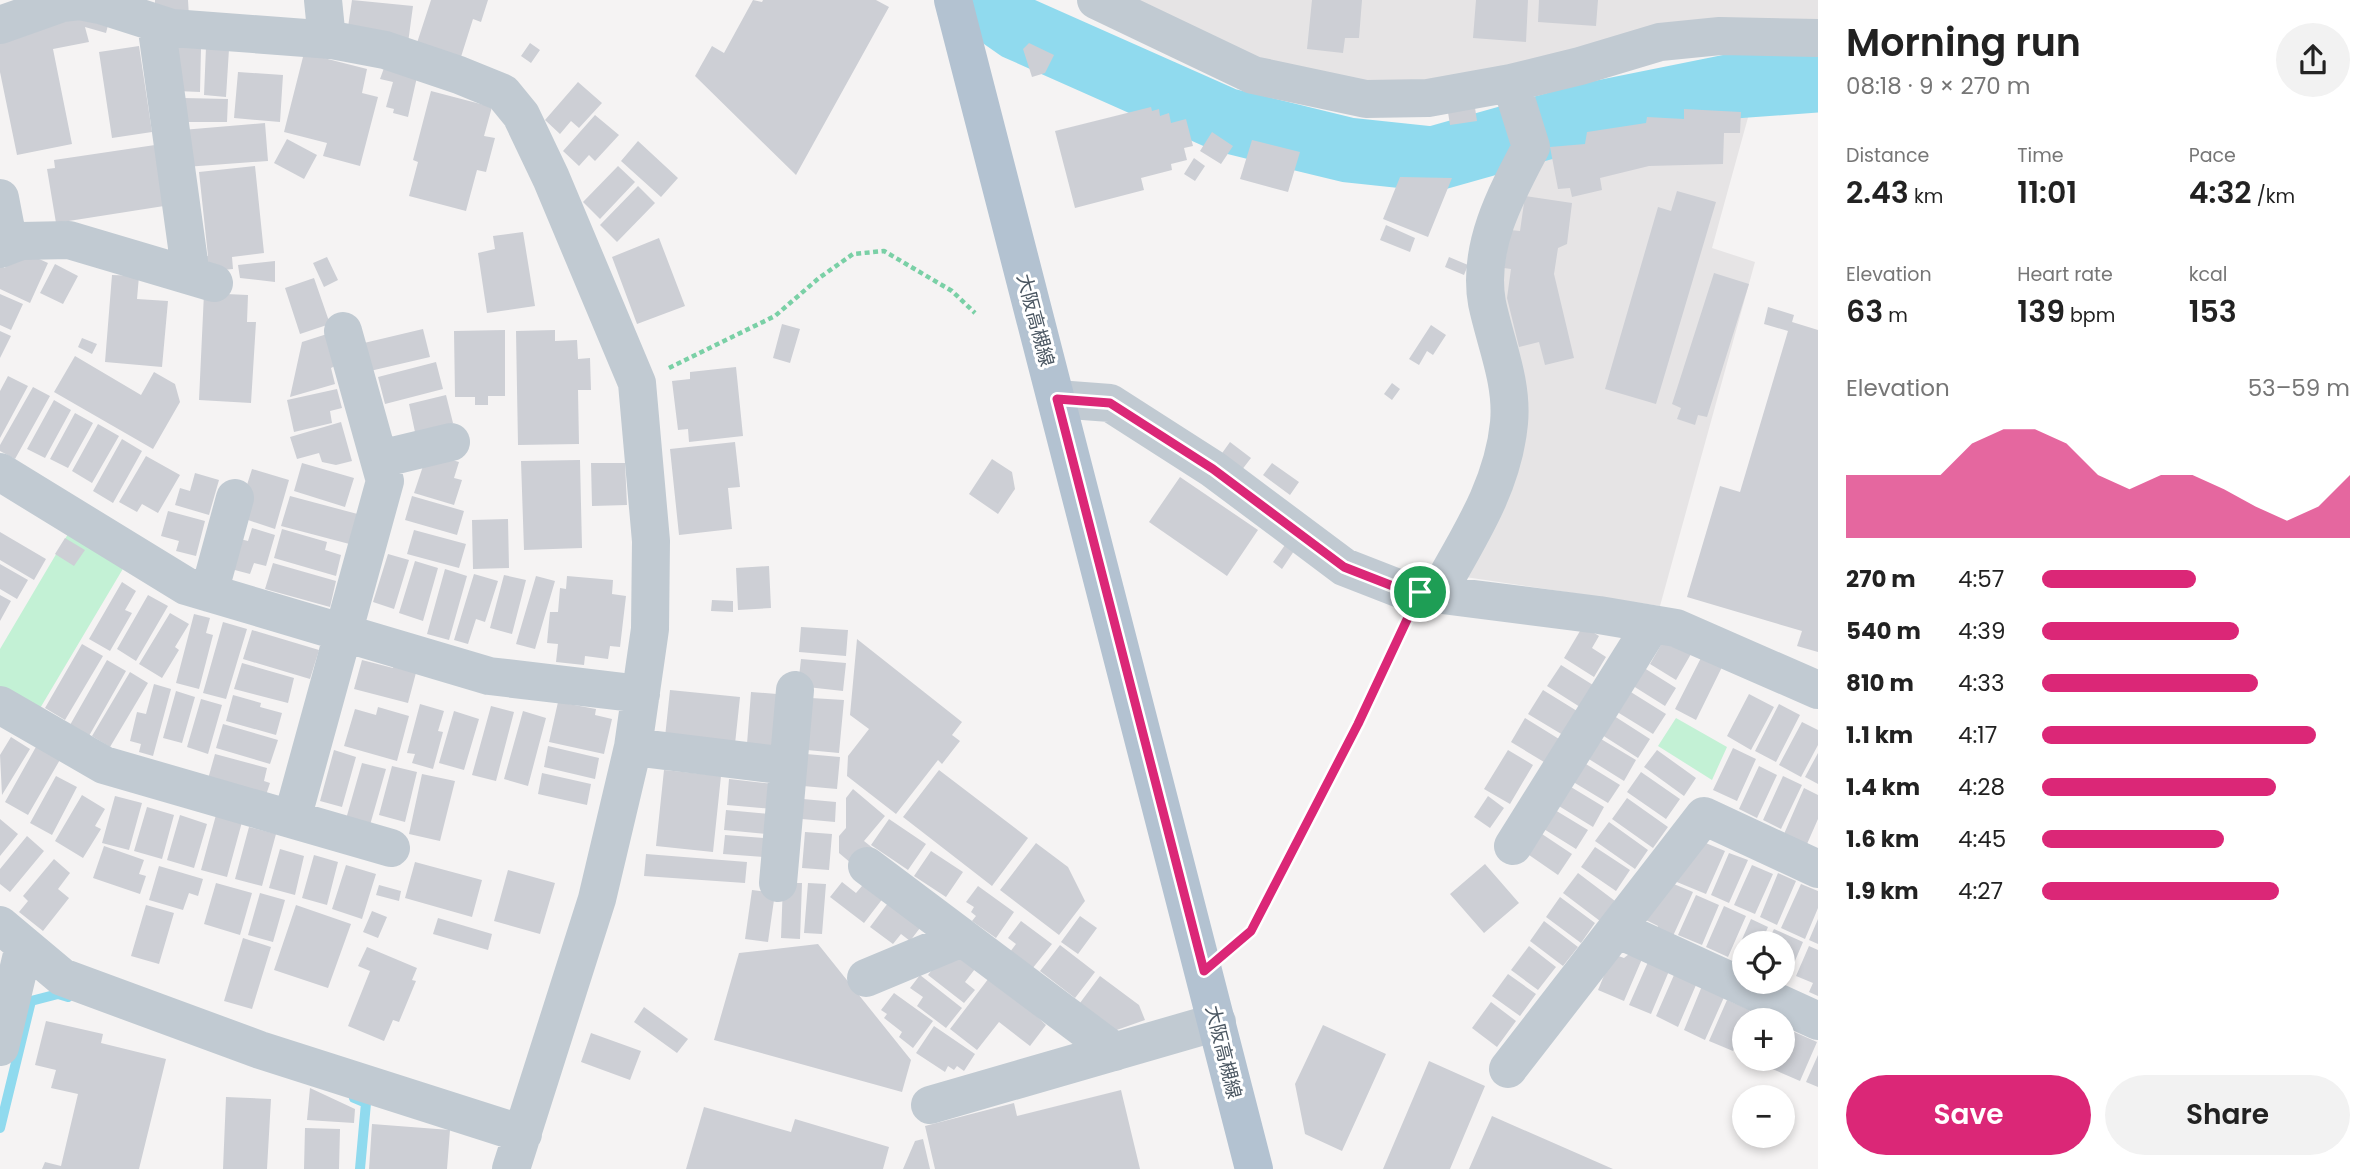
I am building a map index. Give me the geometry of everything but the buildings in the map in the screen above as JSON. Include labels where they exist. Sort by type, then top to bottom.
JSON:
[{"type":"main road","name":"大阪高槻線","points":[[954,4],[1254,1169]]},
{"type":"street","points":[[323,0],[327,40]]},
{"type":"street","points":[[1096,0],[1253,75],[1366,99],[1428,98],[1511,83],[1661,42],[1720,36],[1818,38]]},
{"type":"street","points":[[0,25],[62,3],[80,1],[172,28],[327,40],[385,50],[503,93],[521,115],[551,178],[637,383],[651,541],[650,629],[633,747],[597,899],[517,1152],[260,1049],[62,977],[12,936]]},
{"type":"street","points":[[0,198],[4,247],[21,241],[69,240],[203,279],[156,23]]},
{"type":"street","points":[[1428,593],[1487,505],[1501,465],[1510,422],[1505,368],[1487,301],[1485,260],[1502,202],[1531,147],[1511,83]]},
{"type":"street","points":[[292,819],[385,481],[343,331]]},
{"type":"street","points":[[1057,399],[1110,403],[1213,469],[1344,567],[1403,590],[1599,615],[1676,628],[1818,690]]},
{"type":"street","points":[[380,459],[451,442]]},
{"type":"street","points":[[0,472],[186,586],[489,676],[641,694]]},
{"type":"street","points":[[209,593],[235,498]]},
{"type":"street","points":[[1513,846],[1651,624]]},
{"type":"street","points":[[778,883],[795,690]]},
{"type":"street","points":[[0,705],[104,765],[391,848]]},
{"type":"street","points":[[633,747],[788,766]]},
{"type":"street","points":[[1508,1069],[1704,816],[1818,869]]},
{"type":"street","points":[[866,866],[1115,1052]]},
{"type":"street","points":[[1617,929],[1818,1021]]},
{"type":"street","points":[[0,1047],[12,998],[12,936]]},
{"type":"street","points":[[866,978],[962,938]]},
{"type":"street","points":[[930,1105],[1217,1023]]},
{"type":"path","points":[[637,383],[775,316],[818,278],[853,254],[884,251],[952,291],[975,313]]},
{"type":"path","points":[[1204,971],[1251,931],[1428,593]]},
{"type":"shaded area","points":[[1120,0],[1818,0],[1818,20],[1429,81],[1366,85],[1258,61]]},
{"type":"shaded area","points":[[1752,103],[1712,248],[1755,262],[1660,606],[1465,577],[1494,525],[1496,259],[1546,137],[1663,109]]},
{"type":"green space","points":[[68,534],[124,567],[39,710],[0,687],[0,649]]},
{"type":"green space","points":[[1676,718],[1727,747],[1712,780],[1658,746]]},
{"type":"waterway","points":[[978,0],[1018,28],[1225,120],[1348,150],[1433,159],[1589,115],[1733,86],[1818,80]]},
{"type":"waterway","points":[[16,998],[31,1001],[58,994],[68,997]]},
{"type":"waterway","points":[[0,1128],[31,1001]]},
{"type":"waterway","points":[[354,1098],[366,1103],[360,1169]]},
{"type":"route","points":[[1057,399],[1110,403],[1213,469],[1344,567],[1403,590],[1420,592],[1358,724],[1251,931],[1204,971],[1057,399]]}]
